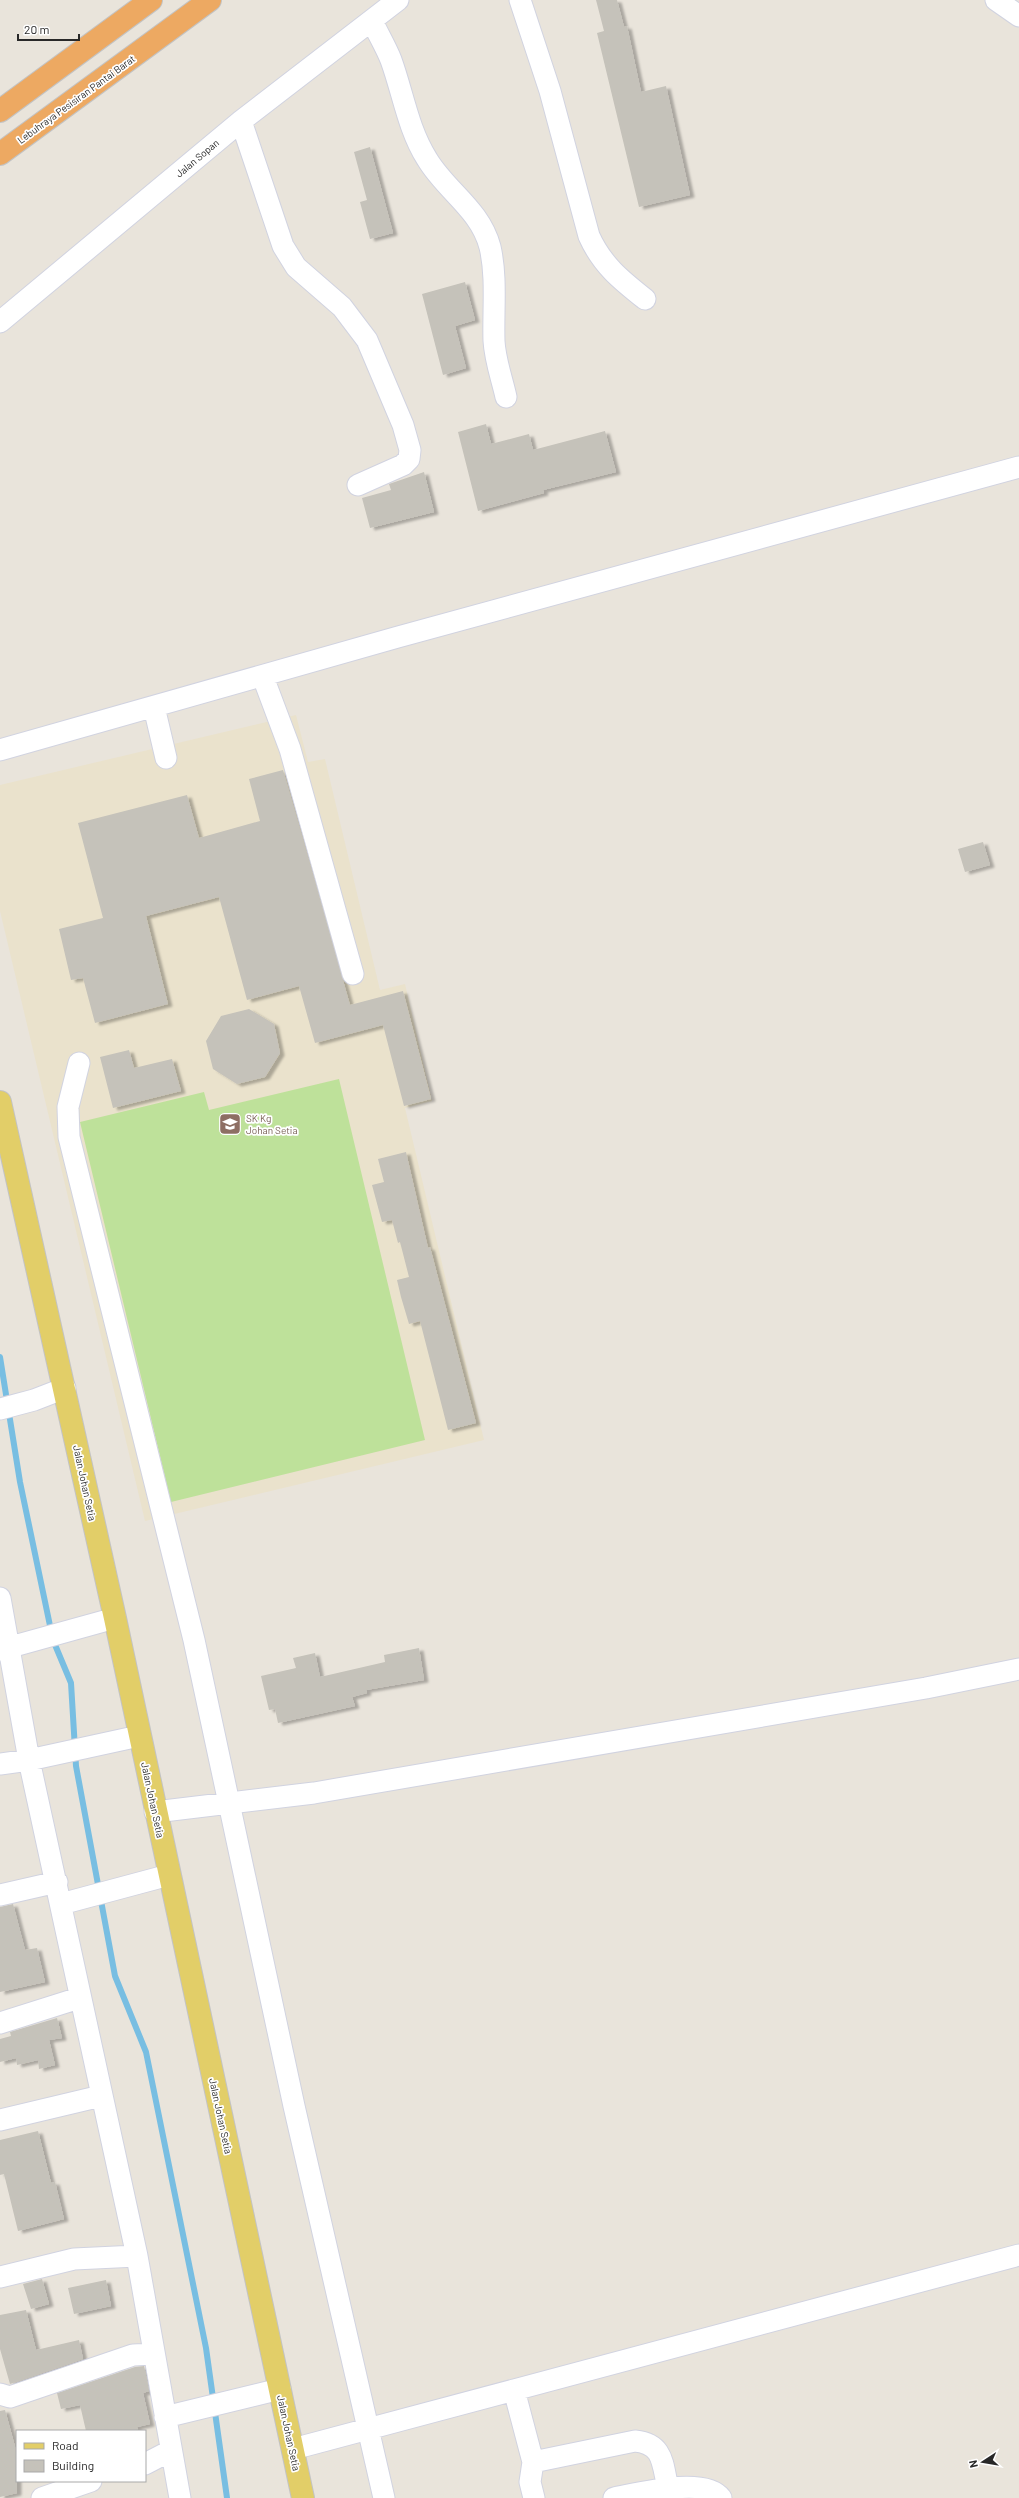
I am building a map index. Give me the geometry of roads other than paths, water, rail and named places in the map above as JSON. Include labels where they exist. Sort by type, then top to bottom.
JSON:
[{"type":"highway","points":[[0,111],[151,0]]},
{"type":"highway","name":"Lebuhraya Pesisiran Pantai Barat","points":[[0,154],[210,0]]},
{"type":"main road","name":"Jalan Johan Setia","points":[[0,1102],[6,1157],[65,1388],[303,2498]]},
{"type":"street","name":"Jalan Sopan","points":[[0,322],[241,121],[398,0]]},
{"type":"street","points":[[520,0],[550,91],[589,236],[597,254],[609,270],[645,299]]},
{"type":"street","points":[[996,0],[1019,16]]},
{"type":"street","points":[[372,21],[390,59],[406,110],[428,161],[475,213],[484,229],[490,248],[492,266],[496,318],[494,341],[506,397]]},
{"type":"street","points":[[241,121],[283,246],[296,267],[342,307],[367,340],[403,425],[410,450],[409,459],[403,465],[358,485]]},
{"type":"street","points":[[0,750],[398,638],[1019,467]]},
{"type":"street","points":[[263,677],[290,749],[353,974]]},
{"type":"street","points":[[154,707],[166,758]]},
{"type":"street","points":[[79,1063],[68,1107],[69,1137],[194,1640],[367,2429],[384,2498]]},
{"type":"street","points":[[0,1409],[34,1400],[65,1388]]},
{"type":"street","points":[[0,1598],[9,1648],[36,1758],[57,1882],[67,1903],[79,1998],[136,2256],[154,2354],[172,2416],[170,2451],[180,2498]]},
{"type":"street","points":[[9,1648],[115,1618]]},
{"type":"street","points":[[155,1812],[314,1793],[926,1688],[1019,1669]]},
{"type":"street","points":[[0,1764],[140,1736]]},
{"type":"street","points":[[67,1903],[169,1875]]},
{"type":"street","points":[[0,1895],[57,1882]]},
{"type":"street","points":[[0,2023],[79,1998]]},
{"type":"street","points":[[0,2120],[101,2096]]},
{"type":"street","points":[[293,2449],[1019,2255]]},
{"type":"street","points":[[0,2277],[74,2259],[136,2256]]},
{"type":"street","points":[[0,2394],[10,2397],[133,2355],[154,2354]]},
{"type":"street","points":[[172,2416],[280,2390]]},
{"type":"street","points":[[514,2390],[533,2462],[530,2482],[534,2498]]},
{"type":"street","points":[[533,2462],[635,2441],[642,2442],[650,2444],[656,2448],[668,2488]]},
{"type":"street","points":[[146,2463],[170,2451]]},
{"type":"street","points":[[42,2498],[88,2482]]},
{"type":"street","points":[[614,2498],[668,2488],[704,2488],[718,2493],[721,2498]]},
{"type":"waterway","points":[[0,1357],[20,1482],[53,1640],[71,1683],[76,1766],[115,1976],[146,2052],[206,2348],[227,2498]]},
{"type":"place","name":"SK Kg Johan Setia","points":[[230,1124]]}]
